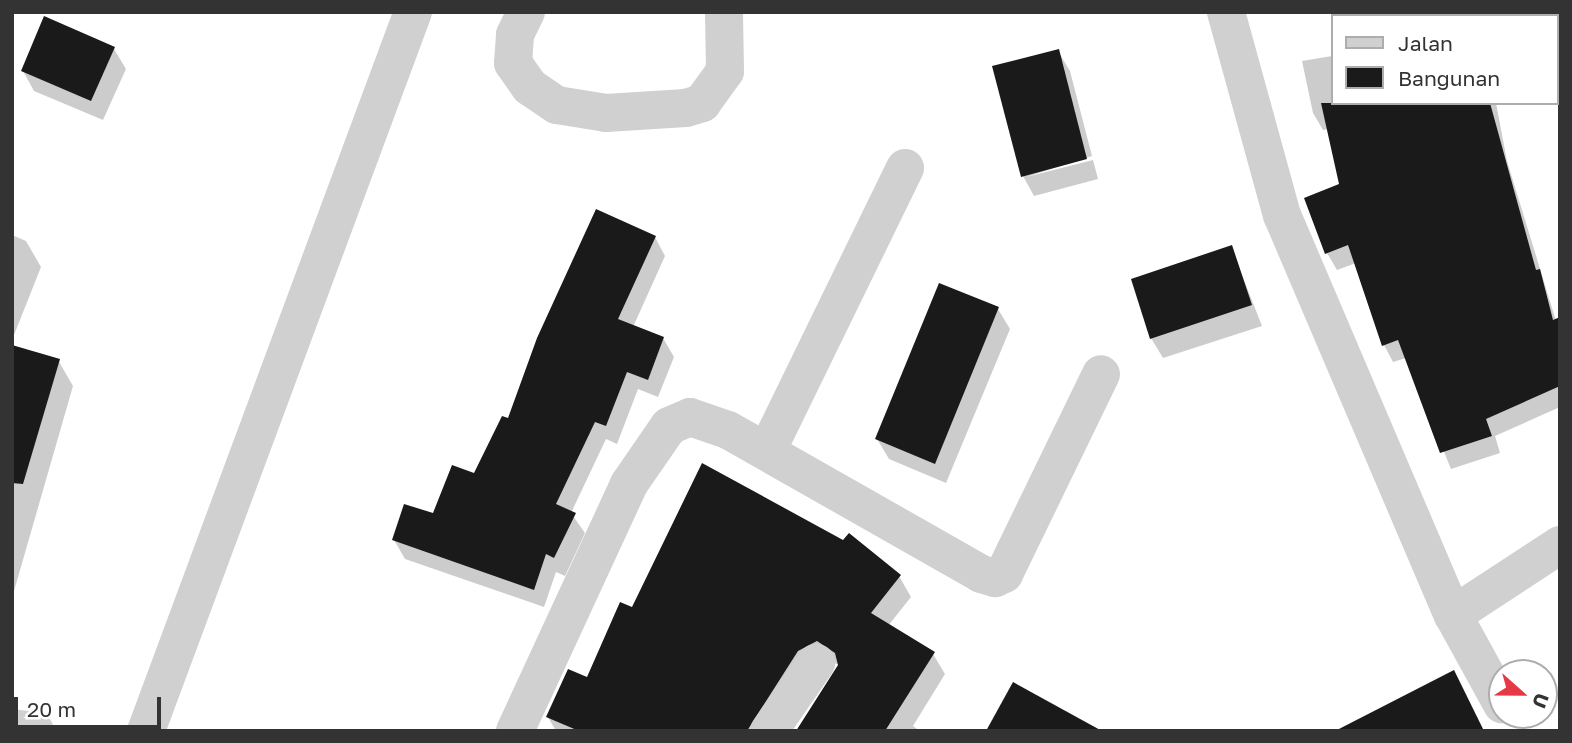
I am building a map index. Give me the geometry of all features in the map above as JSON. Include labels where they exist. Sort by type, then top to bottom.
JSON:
[{"type":"street","points":[[146,731],[413,12]]},
{"type":"street","points":[[526,12],[515,35],[513,63],[530,87],[576,111],[606,113],[686,108],[702,103],[725,71],[724,12]]},
{"type":"street","points":[[1226,12],[1282,215],[1453,615],[1488,679]]},
{"type":"street","points":[[766,451],[905,168]]},
{"type":"street","points":[[515,731],[629,484],[669,426],[682,419],[703,418],[995,578],[1004,574],[1101,373]]},
{"type":"street","points":[[1453,615],[1560,545]]},
{"type":"street","points":[[769,731],[816,663]]},
{"type":"street","points":[[12,729],[35,731]]},
{"type":"building","points":[[44,16],[115,47],[91,101],[21,71]]},
{"type":"building","points":[[1059,49],[1087,159],[1021,177],[992,66]]},
{"type":"building","points":[[1321,103],[1491,105],[1536,270],[1540,269],[1553,320],[1560,317],[1560,386],[1486,419],[1492,436],[1440,453],[1398,340],[1382,346],[1348,245],[1325,254],[1304,198],[1339,184]]},
{"type":"building","points":[[596,209],[656,236],[618,319],[664,337],[648,380],[627,372],[606,426],[595,422],[556,504],[576,513],[554,558],[546,554],[534,590],[392,540],[404,504],[433,513],[452,465],[474,473],[502,416],[508,418],[537,338]]},
{"type":"building","points":[[1232,245],[1252,305],[1150,339],[1131,279]]},
{"type":"building","points":[[939,283],[999,307],[935,464],[875,439]]},
{"type":"building","points":[[12,345],[60,359],[23,484],[12,483]]},
{"type":"building","points":[[702,463],[843,540],[849,533],[901,575],[871,613],[935,652],[885,731],[796,731],[838,665],[835,653],[817,641],[798,651],[747,731],[579,731],[546,717],[568,669],[587,677],[620,602],[632,607]]},
{"type":"building","points":[[1454,670],[1484,731],[1335,731]]},
{"type":"building","points":[[1013,682],[1102,731],[986,731]]}]
